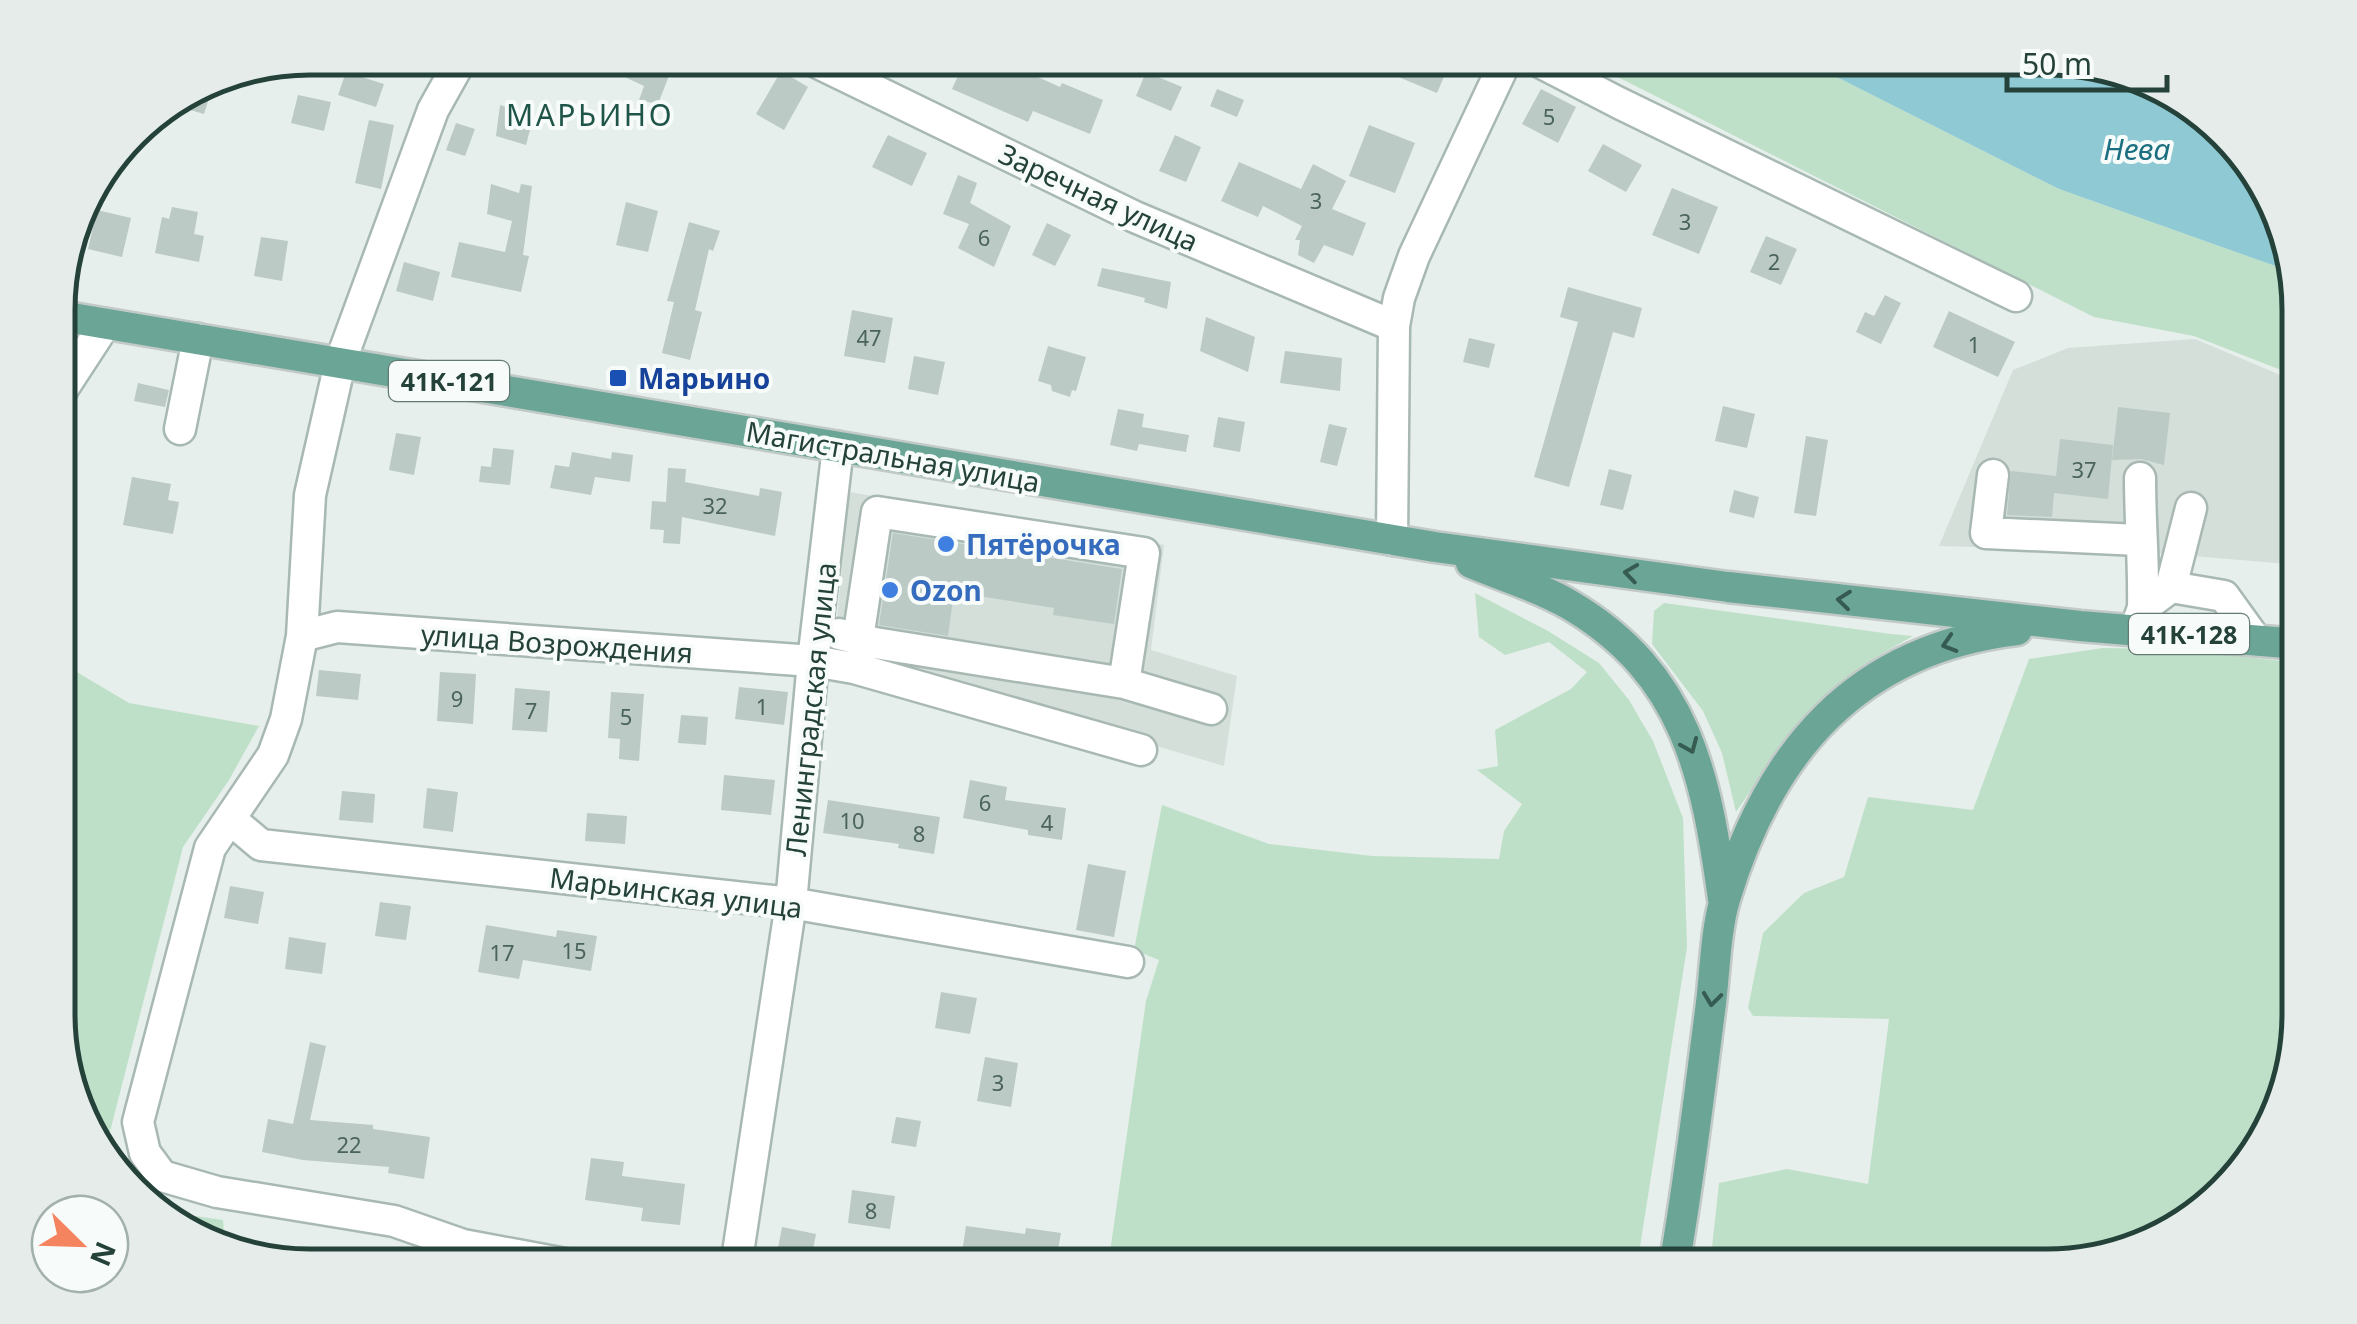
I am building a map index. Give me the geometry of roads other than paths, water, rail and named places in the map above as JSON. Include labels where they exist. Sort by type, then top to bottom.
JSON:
[{"type":"main road","name":"Магистральная улица","points":[[75,319],[1435,548],[1728,587],[2080,626]]},
{"type":"main road","points":[[1435,548],[1567,603],[1600,624],[1641,663],[1666,696],[1696,761],[1706,790],[1724,902]]},
{"type":"main road","name":"41К-128","points":[[2080,626],[2139,619],[2281,642]]},
{"type":"main road","points":[[1677,1248],[1724,902],[1768,790],[1798,747],[1850,696],[1905,661],[1934,648],[1998,632],[2080,626]]},
{"type":"main road","points":[[1683,1216],[1683,1248]]},
{"type":"street","points":[[453,75],[433,110],[340,363],[310,494],[302,636],[286,719],[273,754],[210,848],[138,1122],[146,1153],[162,1176],[217,1192],[394,1222],[484,1249]]},
{"type":"street","name":"Заречная улица","points":[[843,75],[1135,217],[1394,326]]},
{"type":"street","points":[[1392,540],[1394,326],[1399,298],[1414,256],[1499,75]]},
{"type":"street","points":[[1565,75],[2016,296]]},
{"type":"street","points":[[75,370],[105,324]]},
{"type":"street","points":[[180,430],[198,339]]},
{"type":"street","name":"Ленинградская улица","points":[[739,1249],[790,904],[812,661],[838,447]]},
{"type":"street","points":[[1993,475],[1986,533],[2139,540]]},
{"type":"street","points":[[2139,619],[2145,552],[2139,540],[2140,478]]},
{"type":"street","points":[[2139,619],[2170,587],[2190,508]]},
{"type":"street","points":[[858,638],[877,512],[1144,552],[1124,683]]},
{"type":"street","points":[[2170,587],[2224,596],[2255,639]]},
{"type":"street","name":"улица Возрождения","points":[[302,636],[337,627],[812,661],[854,668],[1141,750]]},
{"type":"street","points":[[816,628],[1124,683],[1211,709]]},
{"type":"street","name":"Марьинская улица","points":[[230,819],[262,845],[790,904],[1128,962]]},
{"type":"water","name":"Нева","points":[[1833,75],[2047,75],[2108,83],[2137,93],[2190,124],[2233,167],[2258,206],[2277,267],[2059,189]]},
{"type":"place","name":"Марьино","points":[[618,378]]},
{"type":"place","name":"Пятёрочка","points":[[946,544]]},
{"type":"place","name":"Ozon","points":[[890,590]]},
{"type":"district","name":"МАРЬИНО","points":[[590,114]]}]
